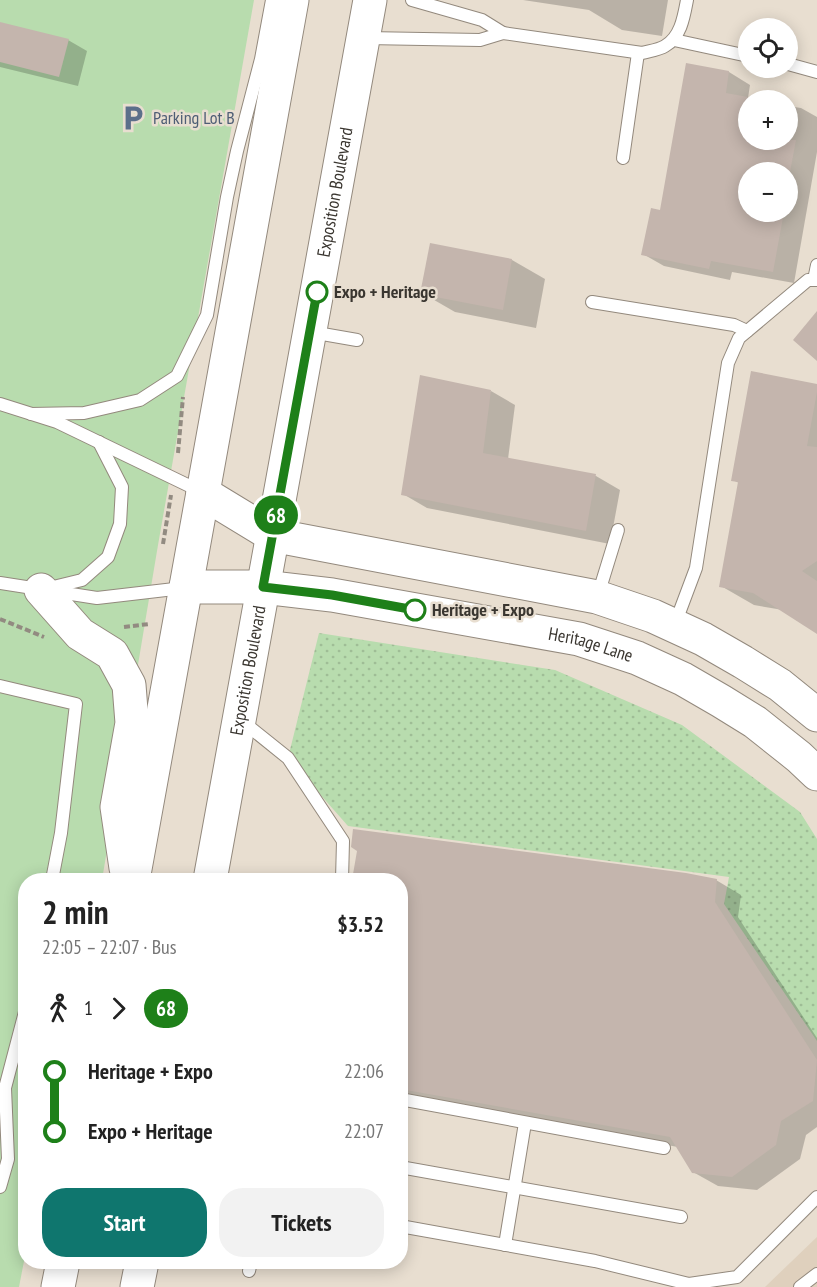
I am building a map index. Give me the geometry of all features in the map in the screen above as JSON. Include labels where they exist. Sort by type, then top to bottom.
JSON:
[{"type":"main road","points":[[134,873],[186,587],[187,492],[292,0]]},
{"type":"main road","name":"Exposition Boulevard","points":[[211,873],[370,0]]},
{"type":"main road","points":[[187,492],[273,535],[597,597],[702,639],[771,679],[817,715]]},
{"type":"main road","name":"Heritage Lane","points":[[186,587],[263,587],[332,595],[579,639],[637,658],[683,679],[755,722],[817,774]]},
{"type":"main road","points":[[41,590],[80,633],[112,654],[129,685],[132,723],[117,807],[127,873]]},
{"type":"main road","points":[[58,1287],[62,1269]]},
{"type":"main road","points":[[137,1287],[141,1269]]},
{"type":"lane","points":[[31,414],[84,412],[140,400],[177,376],[207,315],[227,197],[261,59],[272,0]]},
{"type":"lane","points":[[412,0],[482,20],[503,33],[638,53],[664,47],[674,40],[683,19],[687,0]]},
{"type":"lane","points":[[363,38],[480,40],[503,33]]},
{"type":"lane","points":[[674,40],[738,54]]},
{"type":"lane","points":[[623,158],[638,53]]},
{"type":"lane","points":[[798,67],[817,72]]},
{"type":"lane","points":[[674,626],[696,568],[728,363],[739,338],[808,280],[816,280],[817,265]]},
{"type":"lane","points":[[592,302],[734,325],[747,331]]},
{"type":"lane","points":[[309,332],[357,340]]},
{"type":"lane","points":[[0,404],[57,422],[99,442],[187,492]]},
{"type":"lane","points":[[41,590],[82,580],[108,557],[120,524],[122,486],[99,442]]},
{"type":"lane","points":[[597,597],[618,530]]},
{"type":"lane","points":[[0,583],[97,598],[186,587]]},
{"type":"lane","points":[[0,686],[76,704],[61,833],[53,873]]},
{"type":"lane","points":[[239,718],[288,758],[343,841],[342,873]]},
{"type":"lane","points":[[0,1187],[8,1159],[5,1088],[18,1038]]},
{"type":"lane","points":[[408,1101],[664,1148]]},
{"type":"lane","points":[[505,1245],[525,1123]]},
{"type":"lane","points":[[408,1168],[681,1217]]},
{"type":"lane","points":[[408,1227],[595,1261],[689,1286],[737,1277],[817,1197]]},
{"type":"lane","points":[[800,1287],[817,1274]]},
{"type":"path","points":[[178,453],[183,397]]},
{"type":"path","points":[[162,548],[187,492]]},
{"type":"shaded area","points":[[817,1237],[817,1287],[765,1287]]},
{"type":"green space","points":[[0,0],[254,0],[158,545],[103,873],[18,873],[18,1269],[22,1269],[19,1287],[0,1287]]},
{"type":"green space","points":[[319,633],[555,670],[682,725],[800,812],[817,839],[817,1041],[724,904],[729,877],[348,826],[288,758]]},
{"type":"building","points":[[0,22],[69,39],[59,77],[0,62]]},
{"type":"building","points":[[686,63],[729,71],[726,93],[738,95],[738,150],[794,150],[792,162],[738,162],[738,222],[782,222],[773,272],[711,261],[709,269],[641,255],[651,208],[660,210]]},
{"type":"building","points":[[430,243],[512,259],[503,310],[420,294]]},
{"type":"building","points":[[817,311],[817,361],[793,340]]},
{"type":"building","points":[[751,371],[817,384],[807,446],[817,447],[817,561],[802,571],[817,581],[817,634],[753,593],[719,587],[738,482],[731,481]]},
{"type":"building","points":[[420,375],[491,390],[483,453],[596,474],[586,531],[401,495]]},
{"type":"building","points":[[353,829],[717,879],[715,902],[817,1060],[813,1101],[781,1121],[776,1145],[732,1177],[692,1173],[670,1137],[408,1090],[408,873],[353,873],[357,851],[351,847]]},
{"type":"bus line","name":"68","points":[[317,292],[263,587],[332,595],[415,610]]},
{"type":"place","name":"Parking Lot B","points":[[133,118]]},
{"type":"place","name":"Expo + Heritage","points":[[317,292]]},
{"type":"place","name":"Heritage + Expo","points":[[415,610]]}]
